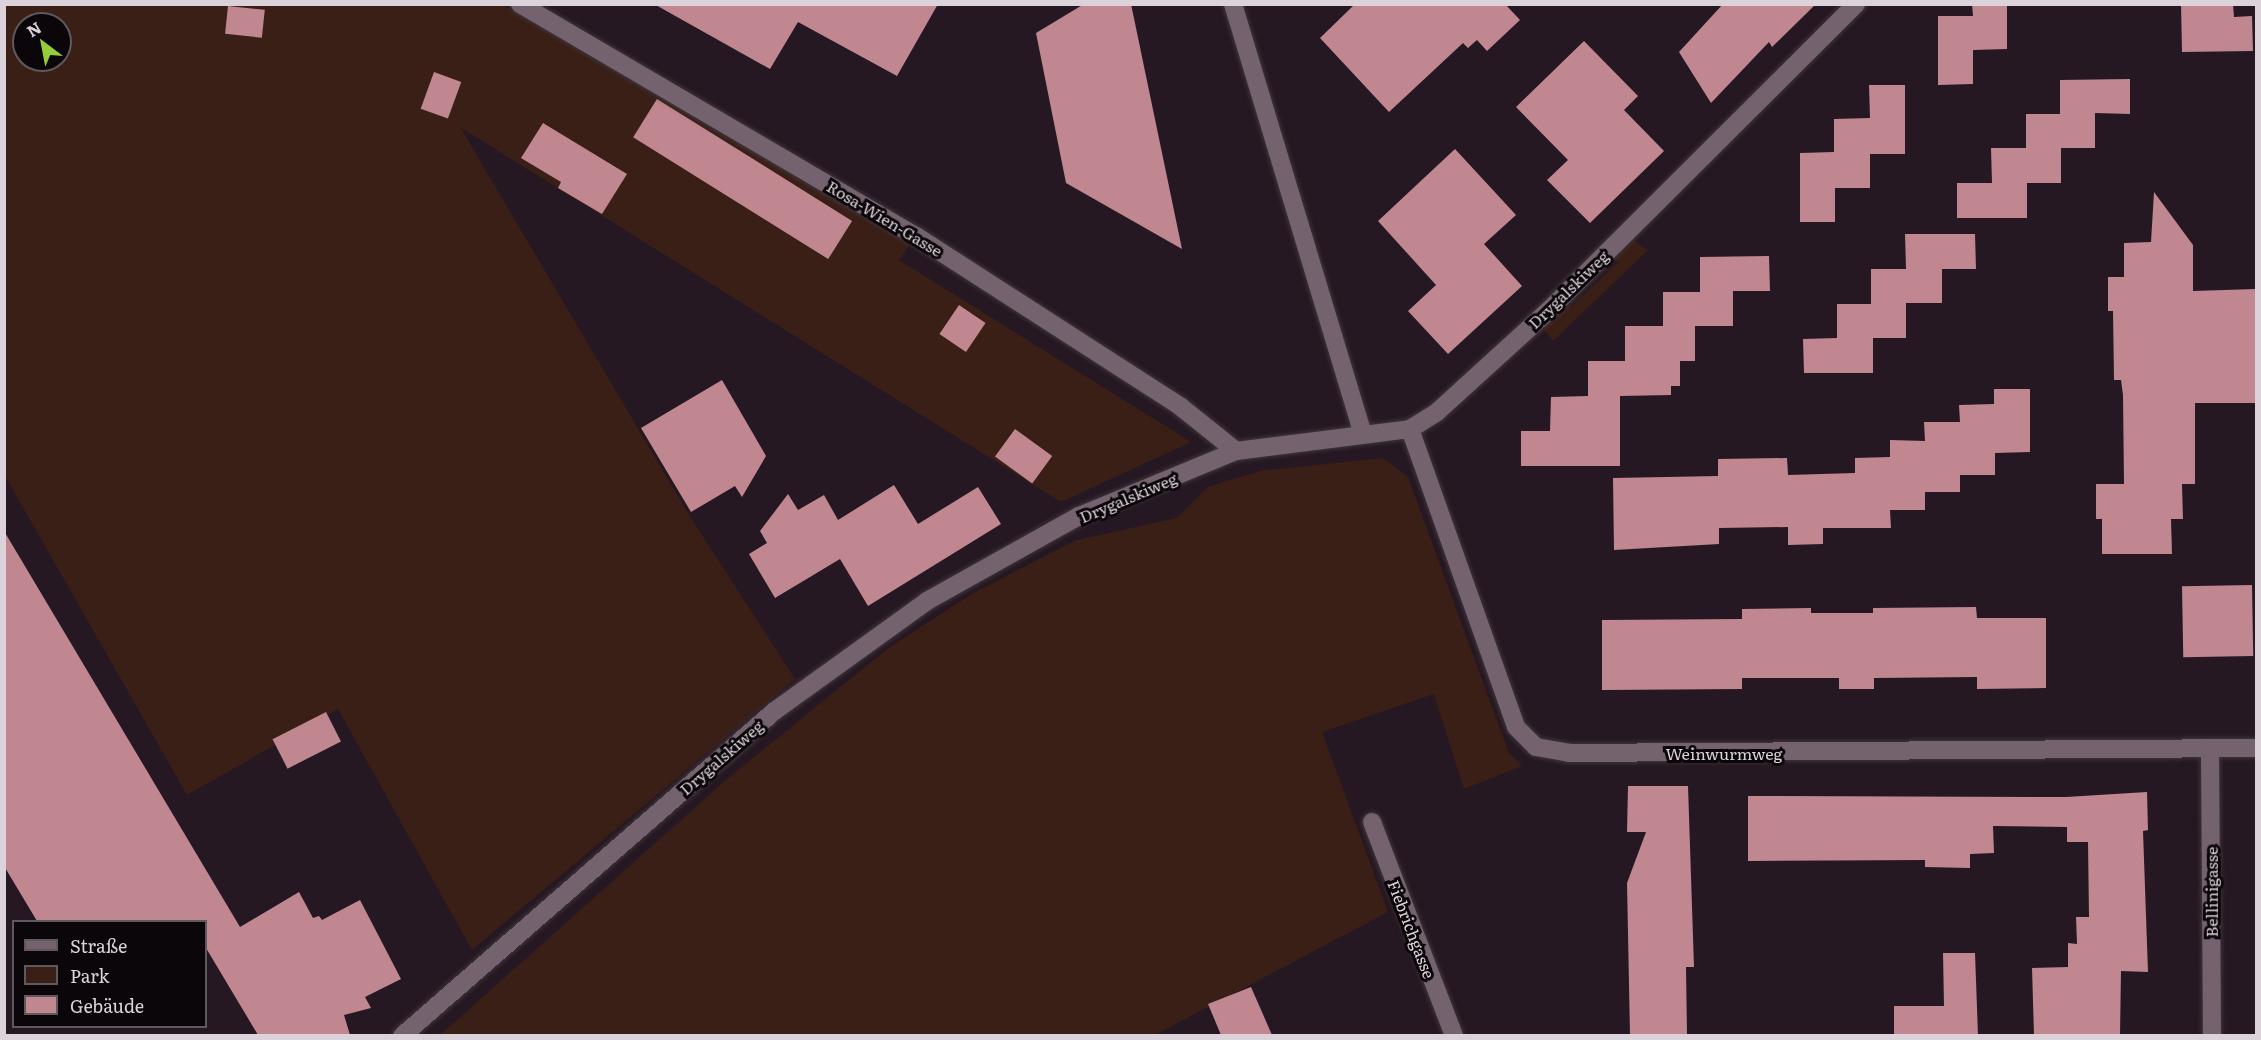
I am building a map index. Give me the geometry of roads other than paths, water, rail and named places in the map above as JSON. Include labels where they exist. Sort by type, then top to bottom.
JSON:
[{"type":"street","name":"Rosa-Wien-Gasse","points":[[520,4],[916,236],[1181,407],[1236,451]]},
{"type":"street","points":[[1233,4],[1363,434]]},
{"type":"street","name":"Drygalskiweg","points":[[402,1035],[776,710],[918,607],[1079,516],[1236,451],[1410,429],[1437,412],[1548,311],[1856,4]]},
{"type":"street","name":"Weinwurmweg","points":[[1410,429],[1516,727],[1536,747],[1569,753],[2256,748]]},
{"type":"street","name":"Bellinigasse","points":[[2210,748],[2212,1035]]},
{"type":"street","name":"Fiebrichgasse","points":[[1372,822],[1454,1035]]}]
